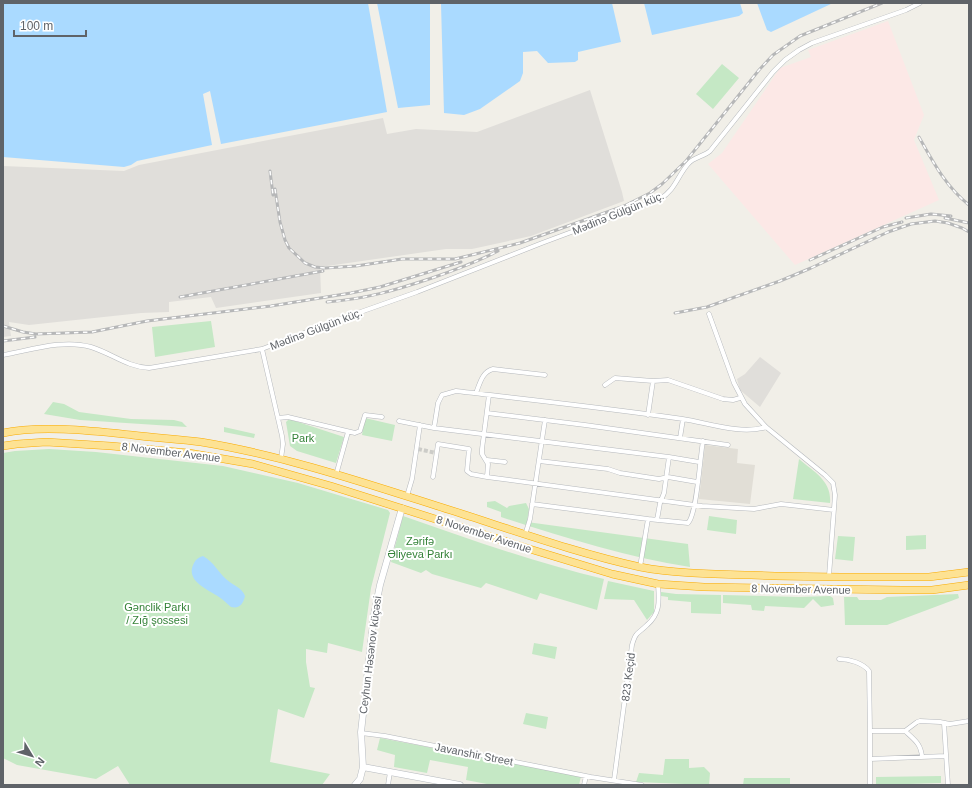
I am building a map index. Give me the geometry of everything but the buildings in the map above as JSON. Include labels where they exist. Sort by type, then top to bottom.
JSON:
[{"type":"highway","name":"8 November Avenue","points":[[3,434],[40,430],[114,433],[202,442],[281,459],[336,474],[525,535],[640,567],[682,573],[829,576],[903,577],[969,572]]},
{"type":"highway","name":"8 November Avenue","points":[[3,446],[46,442],[111,446],[188,453],[253,464],[278,470],[612,574],[658,584],[711,587],[902,590],[932,590],[969,585]]},
{"type":"highway","points":[[402,508],[407,496]]},
{"type":"main road","name":"Ceyhun Həsənov küçəsi","points":[[363,767],[361,734],[376,603],[384,567],[402,508]]},
{"type":"main road","points":[[355,785],[360,779],[363,767],[460,785]]},
{"type":"street","name":"Mədinə Gülgün küç.","points":[[3,355],[53,345],[74,344],[92,347],[138,367],[148,368],[262,349],[417,292],[660,199],[668,195],[688,164],[693,159],[710,151],[772,72],[785,60],[812,43],[906,10],[920,3]]},
{"type":"street","points":[[709,314],[740,398],[750,411],[766,427],[833,483],[835,490],[829,576]]},
{"type":"street","points":[[262,349],[283,444],[281,459]]},
{"type":"street","points":[[476,393],[484,375],[488,370],[493,369],[545,375]]},
{"type":"street","points":[[605,385],[612,379],[616,378],[653,381],[666,380],[673,381],[723,399],[732,400],[740,398]]},
{"type":"street","points":[[648,415],[653,381]]},
{"type":"street","points":[[434,428],[438,403],[444,394],[456,391],[683,419],[741,430],[757,430],[766,427]]},
{"type":"street","points":[[487,477],[487,460],[482,454],[490,395]]},
{"type":"street","points":[[487,413],[728,445]]},
{"type":"street","points":[[278,418],[288,416],[348,432],[358,433],[365,415],[382,417]]},
{"type":"street","points":[[680,438],[683,419]]},
{"type":"street","points":[[525,535],[530,519],[545,420]]},
{"type":"street","points":[[399,421],[434,428],[542,440],[699,462]]},
{"type":"street","points":[[407,496],[412,479],[420,425]]},
{"type":"street","points":[[336,474],[348,432]]},
{"type":"street","points":[[532,504],[688,523],[692,517],[695,504],[702,441]]},
{"type":"street","points":[[433,477],[438,444],[469,449],[467,471],[471,474],[487,477],[695,504],[754,509],[781,504],[834,510]]},
{"type":"street","points":[[657,520],[664,493],[669,457]]},
{"type":"street","points":[[487,460],[505,462]]},
{"type":"street","points":[[539,461],[608,469],[620,473],[659,479],[668,477],[697,482]]},
{"type":"street","points":[[640,567],[648,519]]},
{"type":"street","name":"823 Keçid","points":[[614,780],[632,645],[636,633],[647,625],[656,614],[659,603],[658,584]]},
{"type":"street","points":[[840,659],[849,660],[865,667],[869,671],[870,785]]},
{"type":"street","points":[[870,731],[906,731],[920,721],[944,723],[969,721]]},
{"type":"street","points":[[944,723],[948,785]]},
{"type":"street","points":[[906,731],[921,748],[922,758]]},
{"type":"street","name":"Javanshir Street","points":[[361,734],[385,736],[586,776],[642,785]]},
{"type":"street","points":[[870,759],[946,756]]},
{"type":"street","points":[[388,785],[390,772]]},
{"type":"street","points":[[584,785],[586,776]]},
{"type":"shaded area","points":[[888,21],[924,115],[914,140],[939,200],[795,265],[708,164],[722,153],[780,68],[811,57],[808,50]]},
{"type":"shaded area","points":[[590,90],[624,201],[531,236],[472,249],[446,249],[320,267],[321,293],[216,308],[211,297],[169,302],[169,312],[141,313],[29,325],[9,322],[11,336],[3,337],[3,166],[124,171],[139,165],[383,118],[387,134],[416,129],[477,132]]},
{"type":"shaded area","points":[[760,357],[781,373],[760,407],[740,390],[737,379],[745,374]]},
{"type":"shaded area","points":[[705,445],[738,449],[737,463],[755,465],[750,504],[699,499]]},
{"type":"green space","points":[[722,64],[739,78],[713,109],[696,94]]},
{"type":"green space","points":[[211,321],[215,347],[155,357],[152,327]]},
{"type":"green space","points":[[53,402],[64,404],[79,412],[131,419],[174,420],[182,422],[187,427],[80,420],[44,414]]},
{"type":"green space","points":[[365,418],[395,425],[392,441],[362,435]]},
{"type":"green space","name":"Park","points":[[289,419],[344,437],[336,463],[297,451],[290,446],[286,422]]},
{"type":"green space","points":[[224,427],[255,434],[254,438],[224,432]]},
{"type":"green space","name":"Gənclik Parkı / Zığ şossesi","points":[[49,449],[96,452],[223,466],[298,483],[388,510],[390,513],[371,588],[362,652],[328,643],[327,653],[306,649],[306,662],[310,687],[315,688],[304,718],[278,709],[270,762],[330,774],[322,785],[130,785],[118,766],[96,779],[17,765],[3,758],[3,453]]},
{"type":"green space","points":[[799,459],[816,473],[825,483],[830,495],[830,503],[793,499]]},
{"type":"green space","points":[[495,501],[507,508],[509,506],[526,503],[529,509],[527,522],[688,544],[690,567],[618,552],[501,517],[501,512],[487,507],[487,502]]},
{"type":"green space","name":"Zərifə Əliyeva Parkı","points":[[403,516],[528,558],[604,579],[597,610],[540,593],[537,600],[486,583],[481,588],[432,574],[426,570],[421,573],[391,562]]},
{"type":"green space","points":[[709,516],[737,520],[736,534],[707,530]]},
{"type":"green space","points":[[926,535],[926,549],[906,550],[906,536]]},
{"type":"green space","points":[[838,536],[855,537],[853,561],[835,559]]},
{"type":"green space","points":[[608,581],[654,591],[654,612],[647,620],[634,600],[604,599]]},
{"type":"green space","points":[[661,592],[676,594],[721,595],[721,614],[691,613],[691,602],[668,600],[668,597],[661,596]]},
{"type":"green space","points":[[958,594],[959,598],[887,625],[845,625],[844,597],[857,597],[859,600],[881,600],[887,597]]},
{"type":"green space","points":[[723,595],[799,597],[830,596],[833,598],[834,605],[821,607],[813,599],[804,608],[765,606],[764,611],[752,610],[751,605],[723,603]]},
{"type":"green space","points":[[534,643],[557,647],[555,659],[532,654]]},
{"type":"green space","points":[[526,713],[548,717],[546,729],[523,724]]},
{"type":"green space","points":[[380,738],[581,776],[579,785],[492,785],[466,780],[468,767],[430,760],[427,773],[394,767],[395,755],[377,750]]},
{"type":"green space","points":[[665,759],[689,759],[689,768],[704,767],[710,773],[709,785],[636,782],[639,773],[663,775]]},
{"type":"green space","points":[[941,776],[941,783],[876,785],[876,777]]},
{"type":"green space","points":[[744,778],[790,778],[790,785],[743,785]]},
{"type":"water","points":[[3,3],[368,3],[387,112],[221,144],[210,91],[203,94],[212,145],[137,161],[124,167],[3,157]]},
{"type":"water","points":[[377,3],[430,3],[430,105],[398,108]]},
{"type":"water","points":[[433,3],[612,3],[621,42],[578,52],[578,60],[575,62],[548,63],[537,51],[523,52],[523,73],[520,81],[480,109],[464,115],[444,113],[441,4]]},
{"type":"water","points":[[644,3],[740,3],[743,13],[739,16],[652,35]]},
{"type":"water","points":[[757,3],[833,3],[771,32],[767,30]]},
{"type":"water","points":[[203,556],[210,561],[228,581],[244,593],[245,596],[239,607],[231,607],[221,598],[204,588],[195,580],[192,575],[194,563]]},
{"type":"tunnel","points":[[418,449],[436,453]]},
{"type":"railway","points":[[275,189],[280,222],[289,248],[305,263],[315,267],[325,268],[356,266],[402,259],[455,259],[520,243],[624,206],[650,193],[662,184],[686,161],[759,70],[773,55],[800,36],[882,3]]},
{"type":"railway","points":[[919,137],[935,165],[947,182],[969,205]]},
{"type":"railway","points":[[270,171],[273,195]]},
{"type":"railway","points":[[906,218],[931,214],[951,216]]},
{"type":"railway","points":[[945,218],[969,223]]},
{"type":"railway","points":[[675,313],[707,307],[780,281],[888,232],[911,224],[935,221],[948,223],[969,232]]},
{"type":"railway","points":[[810,260],[883,227],[902,222]]},
{"type":"railway","points":[[327,302],[368,296],[406,286],[457,269],[498,251]]},
{"type":"railway","points":[[3,326],[36,334],[92,332],[147,321],[271,306],[351,293],[380,287],[461,262]]},
{"type":"railway","points":[[180,297],[323,271]]},
{"type":"railway","points":[[3,341],[35,337]]}]
